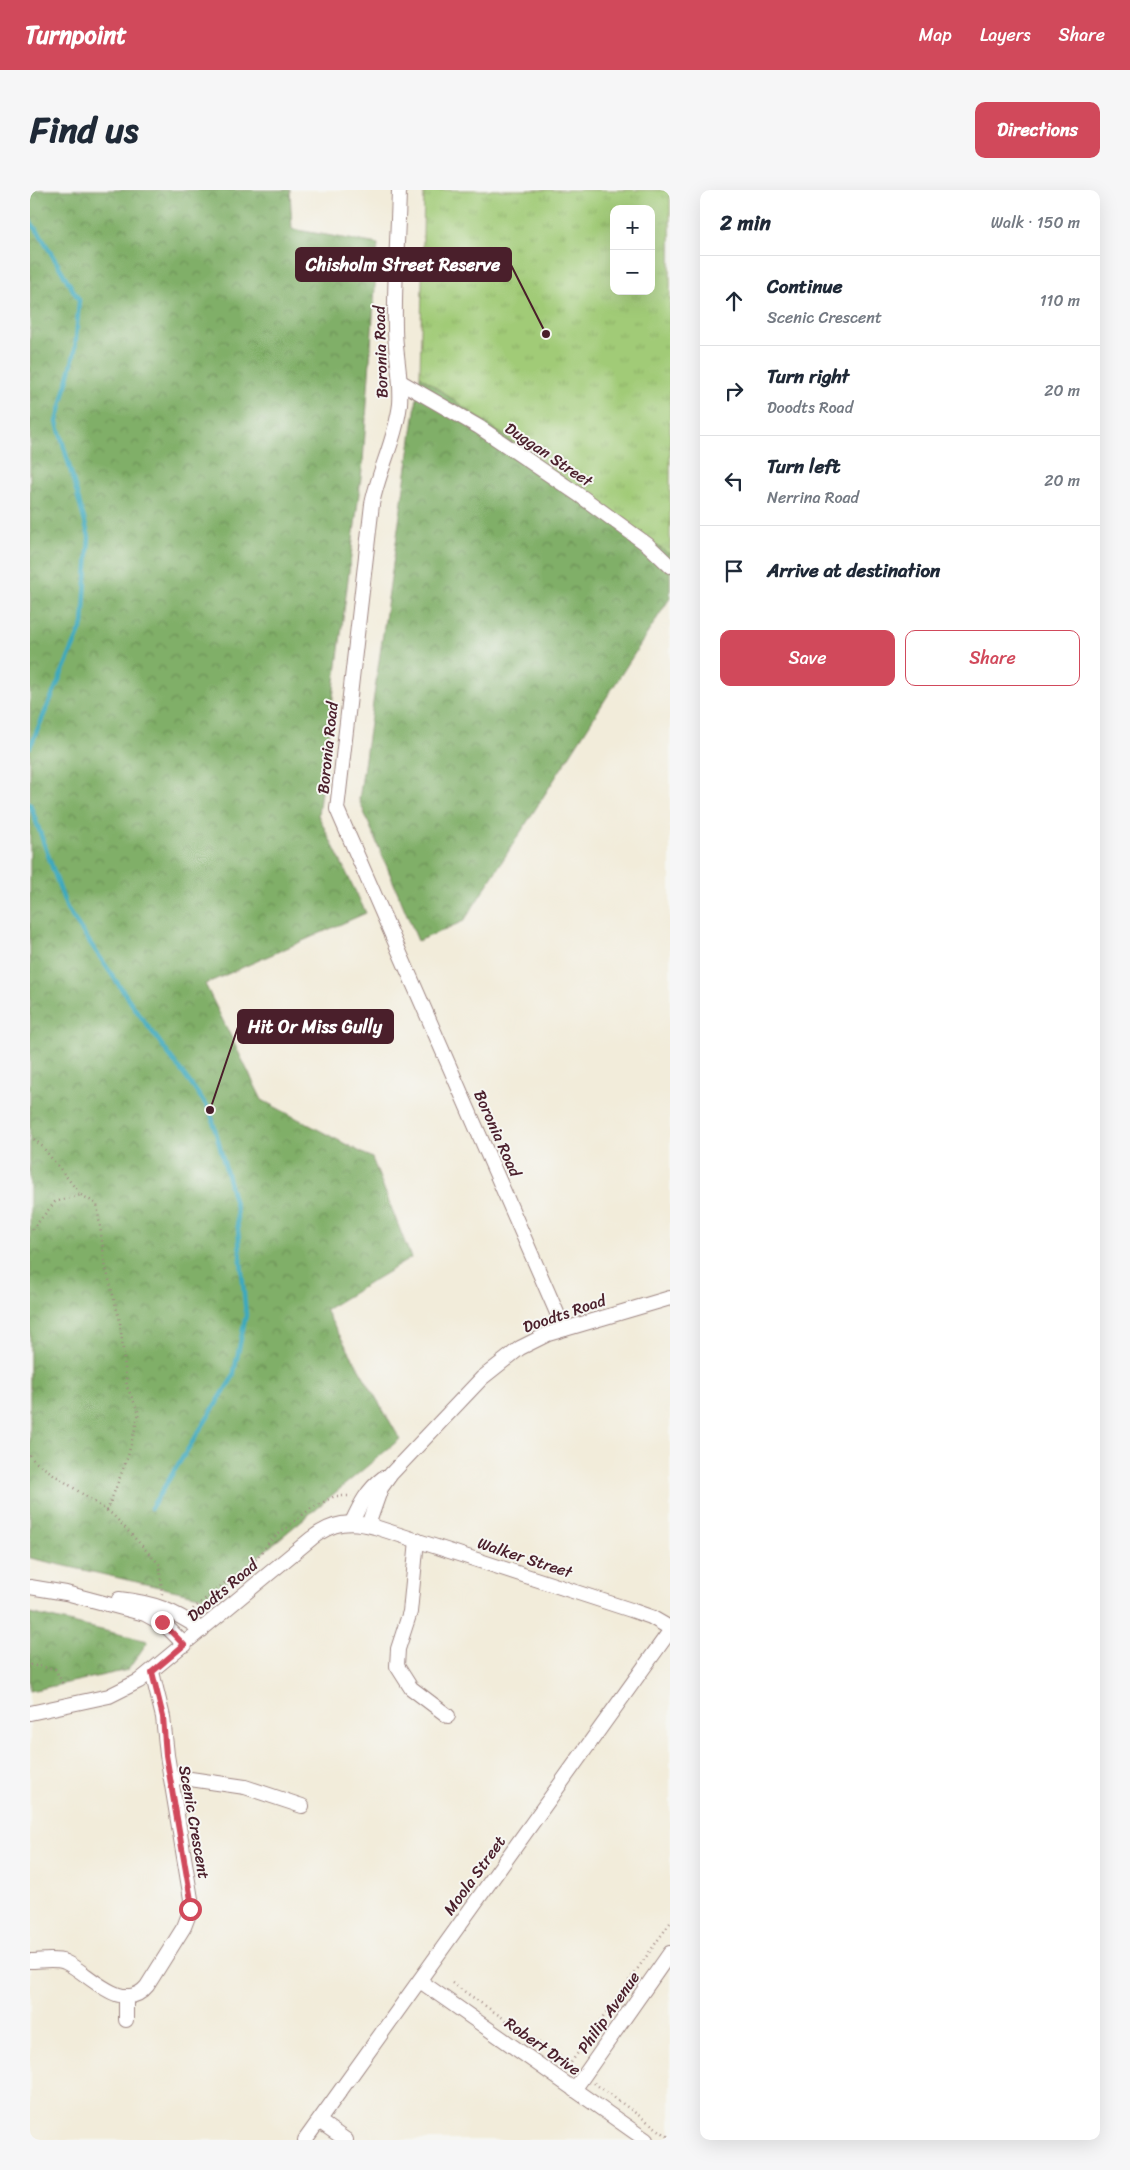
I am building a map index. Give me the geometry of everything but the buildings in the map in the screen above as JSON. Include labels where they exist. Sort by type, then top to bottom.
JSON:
[{"type":"street","name":"Boronia Road","points":[[399,190],[394,324],[401,382],[397,423],[372,504],[337,809],[564,1329]]},
{"type":"street","name":"Duggan Street","points":[[401,382],[479,427],[582,497],[648,545],[670,566]]},
{"type":"street","name":"Doodts Road","points":[[30,1713],[109,1696],[128,1688],[152,1672],[320,1532],[333,1525],[352,1522],[368,1525],[381,1488],[397,1467],[471,1389],[499,1364],[532,1341],[564,1329],[670,1298]]},
{"type":"street","name":"Doodts Road","points":[[352,1522],[364,1498],[374,1485],[397,1467]]},
{"type":"street","name":"Walker Street","points":[[368,1525],[645,1614],[670,1629]]},
{"type":"street","points":[[417,1540],[410,1612],[398,1649],[397,1666],[413,1691],[448,1716]]},
{"type":"street","points":[[30,1587],[141,1602],[161,1607],[202,1630]]},
{"type":"street","points":[[66,1593],[128,1608],[151,1616],[166,1625],[184,1645]]},
{"type":"street","name":"Moola Street","points":[[305,2140],[670,1629]]},
{"type":"street","name":"Scenic Crescent","points":[[126,1996],[141,1992],[148,1986],[182,1932],[191,1900],[170,1776],[163,1717],[152,1672]]},
{"type":"street","points":[[170,1776],[245,1787],[302,1806]]},
{"type":"street","name":"Philip Avenue","points":[[574,2090],[670,1953]]},
{"type":"street","points":[[30,1961],[55,1960],[64,1962],[108,1991],[126,1996],[126,2020]]},
{"type":"street","name":"Robert Drive","points":[[420,1981],[646,2140]]},
{"type":"street","points":[[319,2121],[346,2140]]},
{"type":"path","points":[[30,1136],[41,1145],[81,1195],[97,1204],[105,1264],[120,1322],[127,1386],[139,1413],[128,1456],[107,1511]]},
{"type":"path","points":[[30,1232],[55,1202],[81,1195]]},
{"type":"path","points":[[30,1456],[34,1461],[107,1511],[160,1564],[161,1607]]},
{"type":"path","points":[[183,1618],[226,1581],[237,1576],[252,1563],[270,1541],[310,1509],[335,1496],[364,1498]]},
{"type":"path","points":[[30,1666],[55,1669],[63,1684]]},
{"type":"path","points":[[452,1983],[570,2064],[670,1923]]},
{"type":"path","points":[[593,2082],[670,2138]]},
{"type":"green space","points":[[30,190],[290,190],[292,229],[378,244],[363,462],[318,815],[366,913],[205,984],[262,1100],[372,1158],[411,1258],[325,1310],[400,1439],[208,1598],[30,1558]]},
{"type":"green space","points":[[424,190],[670,190],[670,555],[420,376]]},
{"type":"green space","points":[[420,376],[670,555],[670,598],[464,921],[418,941],[359,800]]},
{"type":"green space","points":[[30,1613],[148,1641],[128,1670],[30,1691]]},
{"type":"waterway","points":[[30,221],[79,300],[75,351],[57,422],[89,537],[83,624],[30,747]]},
{"type":"waterway","points":[[30,804],[67,909],[136,1010],[210,1110],[236,1208],[246,1315],[233,1377],[151,1508]]},
{"type":"place","name":"Chisholm Street Reserve","points":[[546,334]]},
{"type":"place","name":"Hit Or Miss Gully","points":[[210,1110]]},
{"type":"route","points":[[162,1622],[184,1645],[152,1672],[163,1717],[166,1755],[191,1900],[190,1909]]}]
